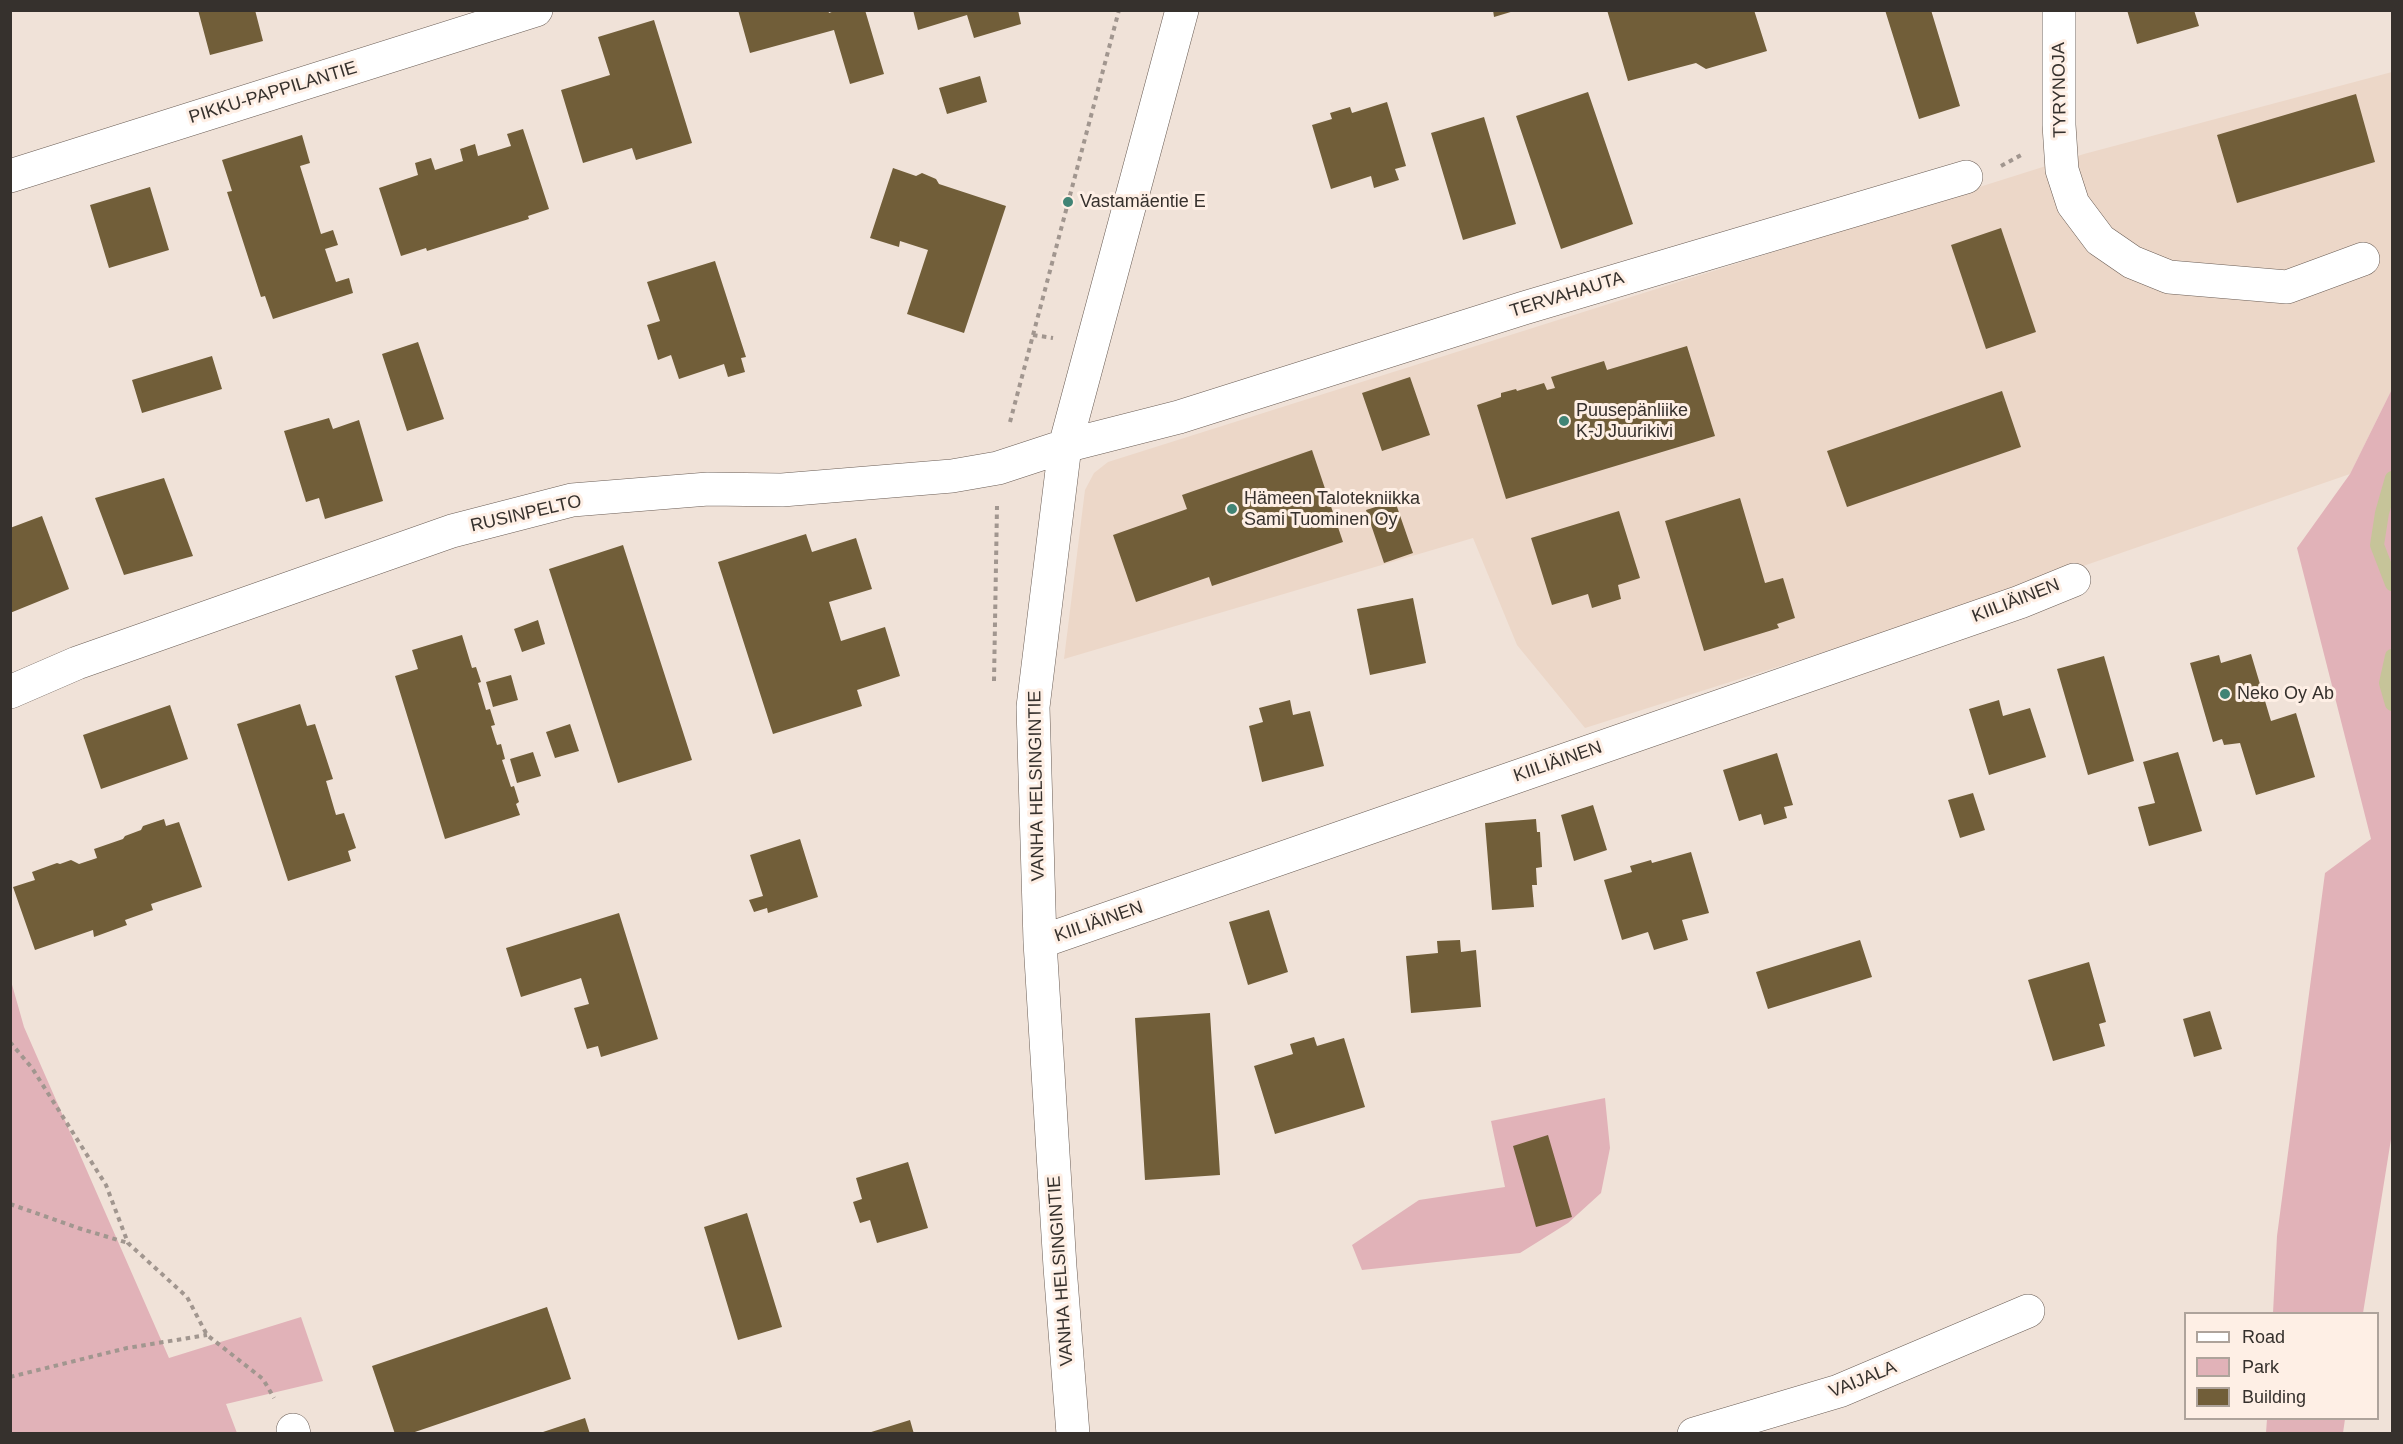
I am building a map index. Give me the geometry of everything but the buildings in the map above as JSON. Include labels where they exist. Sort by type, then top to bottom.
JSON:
[{"type":"street","name":"PIKKU-PAPPILANTIE","points":[[10,176],[536,10]]},
{"type":"street","name":"VANHA HELSINGINTIE","points":[[1073,1434],[1040,942],[1033,707],[1065,446],[1182,10]]},
{"type":"street","name":"TYRYNOJA","points":[[2059,10],[2059,125],[2062,170],[2073,204],[2100,240],[2132,262],[2169,278],[2287,287],[2363,259]]},
{"type":"street","name":"TERVAHAUTA","points":[[1065,446],[1179,417],[1524,308],[1966,177]]},
{"type":"street","name":"RUSINPELTO","points":[[10,692],[77,663],[452,531],[572,500],[708,489],[782,490],[952,476],[998,468],[1065,446]]},
{"type":"street","name":"KIILIÄINEN","points":[[1040,942],[1975,617],[2074,580]]},
{"type":"street","name":"VAIJALA","points":[[1694,1434],[1839,1391],[2028,1311]]},
{"type":"path","points":[[1966,177],[2009,163],[2035,148],[2059,125]]},
{"type":"path","points":[[10,1042],[32,1068],[106,1185],[128,1243]]},
{"type":"path","points":[[10,1204],[128,1243],[187,1297],[207,1335],[263,1379],[293,1432]]},
{"type":"path","points":[[10,1377],[127,1348],[207,1335]]},
{"type":"shaded area","points":[[2392,72],[2392,389],[2350,474],[1941,615],[1585,728],[1517,645],[1473,538],[1064,659],[1085,490],[1094,473],[1108,462],[2084,154]]},
{"type":"green space","points":[[2392,389],[2392,1133],[2363,1312],[2273,1312],[2277,1236],[2325,873],[2371,839],[2297,548],[2350,474]]},
{"type":"green space","points":[[11,981],[24,1027],[169,1358],[301,1317],[323,1381],[226,1404],[237,1433],[11,1433]]},
{"type":"green space","points":[[1605,1098],[1610,1148],[1601,1193],[1568,1223],[1520,1253],[1362,1270],[1352,1245],[1419,1200],[1505,1187],[1491,1121]]},
{"type":"green space","points":[[2267,1420],[2345,1420],[2343,1433],[2266,1433]]},
{"type":"waterway","name":"TYRYNOJA","points":[[2392,478],[2382,513],[2377,545],[2392,584]]},
{"type":"waterway","name":"TYRYNOJA","points":[[2392,656],[2386,683],[2392,704]]},
{"type":"place","name":"Vastamäentie E","points":[[1068,202]]},
{"type":"place","name":"Puusepänliike K-J Juurikivi","points":[[1564,421]]},
{"type":"place","name":"Hämeen Talotekniikka Sami Tuominen Oy","points":[[1232,509]]},
{"type":"place","name":"Neko Oy Ab","points":[[2225,694]]}]
